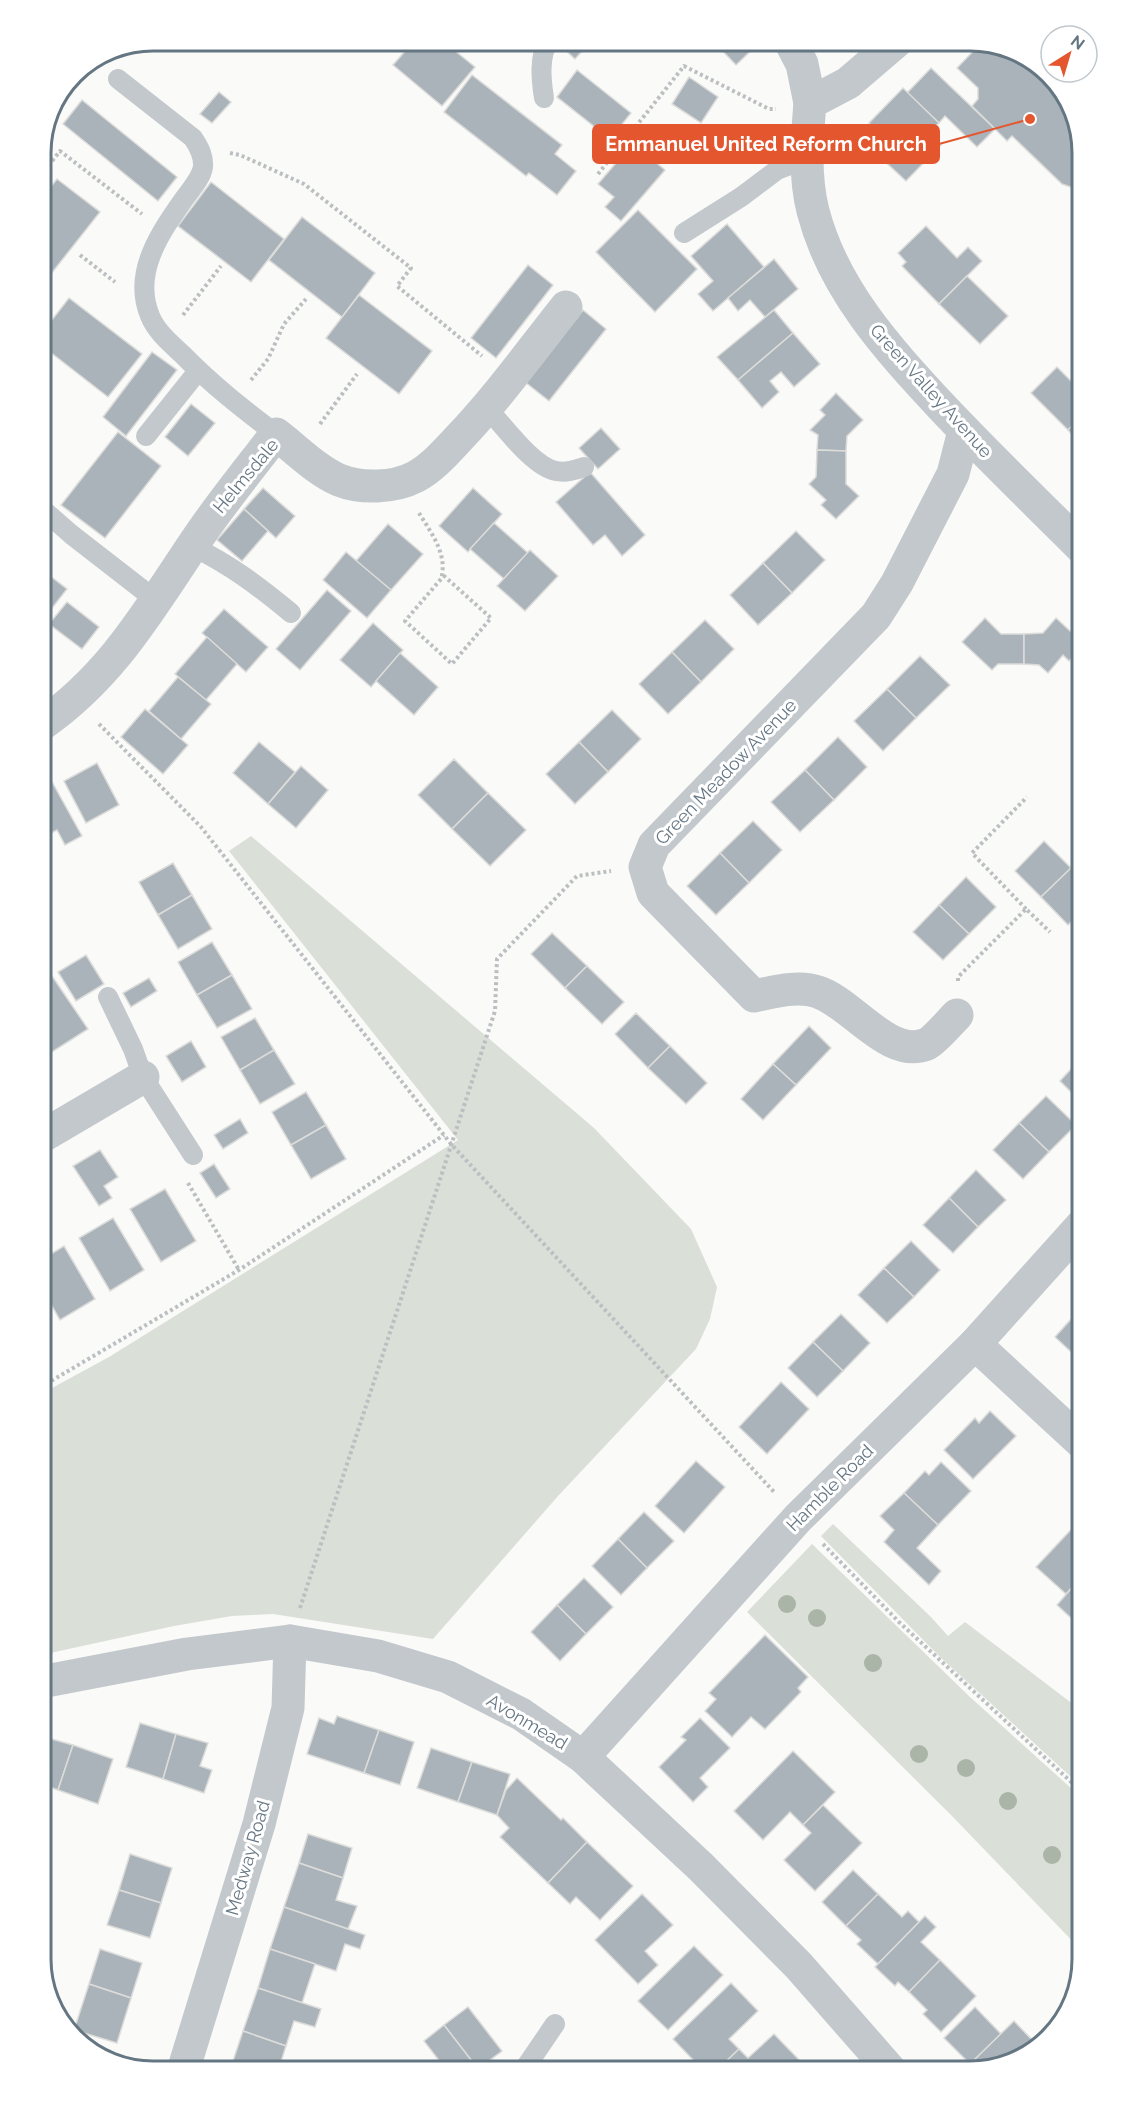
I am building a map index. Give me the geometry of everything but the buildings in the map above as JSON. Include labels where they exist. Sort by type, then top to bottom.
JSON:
[{"type":"street","name":"Green Valley Avenue","points":[[795,51],[802,64],[810,105],[807,165],[813,212],[827,253],[847,291],[880,338],[964,431],[1072,537]]},
{"type":"street","points":[[810,105],[848,83],[885,51]]},
{"type":"street","name":"Helmsdale","points":[[51,717],[76,699],[104,670],[157,601],[224,500],[288,443],[339,480],[365,485],[390,484],[414,478],[429,468],[488,408],[566,307]]},
{"type":"street","name":"Green Meadow Avenue","points":[[645,867],[654,845],[876,616],[897,583],[953,474],[964,431]]},
{"type":"street","points":[[645,867],[653,893],[754,996],[787,989],[817,991],[843,1004],[880,1035],[904,1047],[927,1044],[957,1015]]},
{"type":"street","points":[[51,1131],[143,1077]]},
{"type":"street","name":"Hamble Road","points":[[583,1757],[798,1518],[975,1344],[1072,1237]]},
{"type":"street","points":[[975,1344],[1072,1433]]},
{"type":"street","name":"Avonmead","points":[[51,1680],[187,1654],[290,1641],[378,1656],[448,1677],[521,1714],[583,1757],[701,1868],[799,1966],[881,2061]]},
{"type":"street","name":"Medway Road","points":[[186,2061],[259,1824],[288,1708],[290,1641]]},
{"type":"lane","points":[[544,51],[541,80],[544,98]]},
{"type":"lane","points":[[118,78],[193,138],[203,158],[203,169],[199,178],[170,218],[148,258],[143,295],[150,317],[165,338],[198,371],[288,443]]},
{"type":"lane","points":[[684,233],[741,197],[777,170],[790,165],[807,165]]},
{"type":"lane","points":[[146,436],[198,371]]},
{"type":"lane","points":[[488,408],[546,468],[563,472],[584,467]]},
{"type":"lane","points":[[51,517],[157,601]]},
{"type":"lane","points":[[192,546],[224,562],[253,582],[291,614]]},
{"type":"lane","points":[[108,997],[130,1042],[143,1077],[193,1155]]},
{"type":"lane","points":[[530,2061],[555,2024]]},
{"type":"path","points":[[598,174],[684,66],[769,109],[810,105]]},
{"type":"path","points":[[199,147],[240,155],[304,184],[411,268],[397,286],[509,379]]},
{"type":"path","points":[[51,162],[60,151],[164,231]]},
{"type":"path","points":[[165,338],[221,266]]},
{"type":"path","points":[[234,402],[268,359],[284,324],[306,299]]},
{"type":"path","points":[[288,443],[357,374]]},
{"type":"path","points":[[400,482],[432,535],[442,555],[444,569],[442,574],[441,579],[405,621],[452,664],[491,618],[442,574]]},
{"type":"path","points":[[76,699],[201,827],[451,1144],[798,1518],[899,1622],[1072,1782]]},
{"type":"path","points":[[1027,797],[972,853],[1050,932]]},
{"type":"path","points":[[290,1641],[495,1011],[497,959],[577,876],[645,867]]},
{"type":"path","points":[[957,1015],[958,976],[1026,909]]},
{"type":"path","points":[[51,1381],[239,1270],[444,1135]]},
{"type":"path","points":[[193,1155],[176,1164],[239,1270]]},
{"type":"shaded area","points":[[251,836],[594,1128],[691,1229],[717,1287],[710,1319],[696,1349],[558,1496],[433,1639],[273,1614],[232,1616],[174,1626],[51,1653],[51,1389],[109,1357],[458,1140],[229,851]]},
{"type":"shaded area","points":[[833,1524],[948,1636],[965,1622],[1072,1703],[1072,1778],[939,1656],[821,1536]]},
{"type":"shaded area","points":[[812,1544],[970,1697],[1072,1789],[1072,1941],[952,1816],[747,1612]]},
{"type":"place","name":"Emmanuel United Reform Church","points":[[1030,119]]}]
